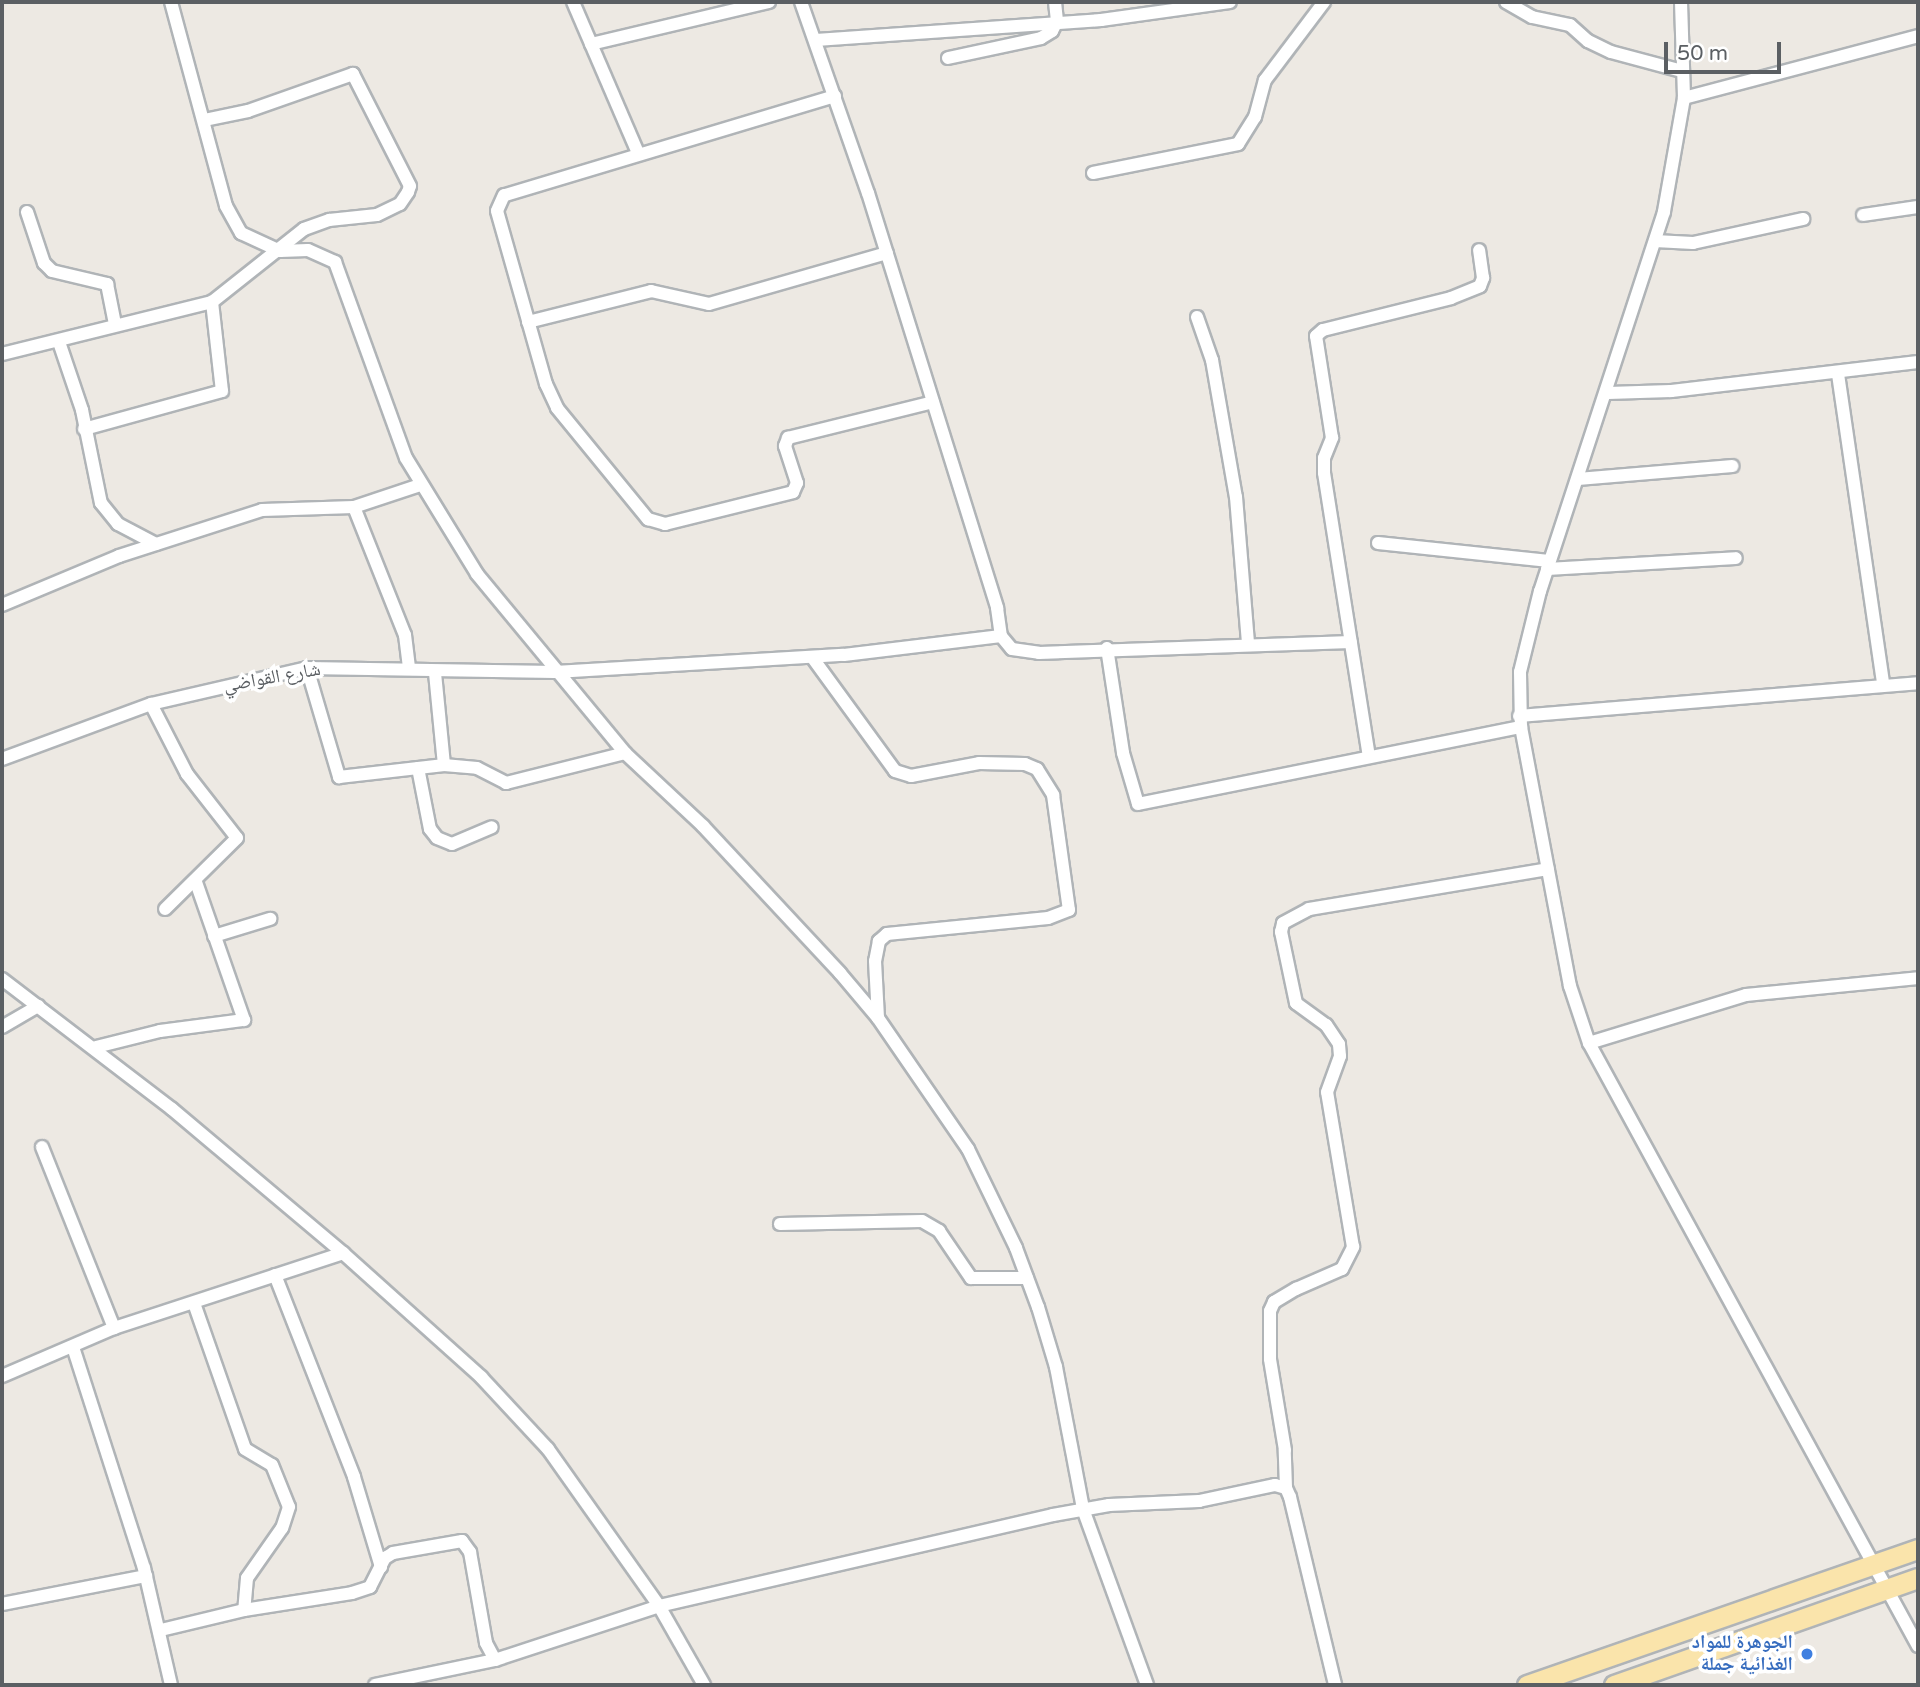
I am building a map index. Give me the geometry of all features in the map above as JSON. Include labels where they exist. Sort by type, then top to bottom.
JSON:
[{"type":"main road","points":[[1527,1685],[1918,1549]]},
{"type":"main road","points":[[1614,1685],[1918,1578]]},
{"type":"street","points":[[171,2],[226,206],[240,233],[280,251],[308,250],[335,262],[378,390],[420,485],[477,575],[625,753],[776,902],[878,1018],[968,1149],[1027,1278],[1056,1367],[1083,1509],[1147,1685]]},
{"type":"street","points":[[573,2],[638,153]]},
{"type":"street","points":[[591,44],[769,2]]},
{"type":"street","points":[[801,2],[887,253],[1005,644],[1020,651],[1351,642]]},
{"type":"street","points":[[948,58],[1027,44],[1052,31],[1057,20],[1055,2]]},
{"type":"street","points":[[816,40],[1057,20],[1101,20],[1230,2]]},
{"type":"street","points":[[1093,173],[1238,145],[1255,117],[1265,80],[1324,2]]},
{"type":"street","points":[[1506,2],[1532,17],[1570,25],[1588,41],[1611,52],[1682,71]]},
{"type":"street","points":[[1681,2],[1684,98],[1655,241],[1608,393],[1548,565],[1520,673],[1520,722],[1570,986],[1589,1043],[1870,1565],[1918,1646]]},
{"type":"street","points":[[1684,98],[1918,36]]},
{"type":"street","points":[[2,354],[212,302],[316,223],[377,215],[400,204],[408,192],[410,186],[357,78],[348,73],[248,111],[204,120]]},
{"type":"street","points":[[835,96],[504,195],[497,211],[528,322],[557,408],[654,523],[793,492],[797,483],[785,446],[788,438],[933,402]]},
{"type":"street","points":[[1863,215],[1918,207]]},
{"type":"street","points":[[27,212],[44,262],[51,271],[107,284],[115,324]]},
{"type":"street","points":[[1655,241],[1693,243],[1803,219]]},
{"type":"street","points":[[1369,757],[1324,473],[1324,458],[1332,438],[1316,336],[1323,330],[1451,298],[1479,286],[1483,278],[1479,250]]},
{"type":"street","points":[[528,322],[651,291],[709,304],[887,253]]},
{"type":"street","points":[[84,429],[222,391],[212,302]]},
{"type":"street","points":[[1196,317],[1212,360],[1236,497],[1248,644]]},
{"type":"street","points":[[59,342],[105,512],[156,544]]},
{"type":"street","points":[[1608,393],[1838,374],[1918,362]]},
{"type":"street","points":[[1838,374],[1883,683]]},
{"type":"street","points":[[1578,479],[1732,466]]},
{"type":"street","points":[[2,605],[156,544],[271,508],[354,507],[420,485]]},
{"type":"street","points":[[354,507],[405,635],[410,669]]},
{"type":"street","points":[[1378,543],[1548,565],[1736,558]]},
{"type":"street","name":"شارع القواضي","points":[[2,759],[151,704],[307,668],[410,669],[435,673],[555,672],[812,657],[1001,636]]},
{"type":"street","points":[[1107,648],[1123,753],[1138,804],[1369,757],[1520,722],[1883,683],[1918,683]]},
{"type":"street","points":[[812,657],[902,775],[979,763],[1025,764],[1037,769],[1053,795],[1069,910],[1048,918],[887,934],[879,941],[874,961],[878,1018]]},
{"type":"street","points":[[307,668],[339,778],[444,765],[477,768],[506,783],[625,753]]},
{"type":"street","points":[[435,673],[444,765]]},
{"type":"street","points":[[151,704],[187,774],[237,835],[196,882],[165,909]]},
{"type":"street","points":[[418,768],[430,829],[437,838],[452,844],[492,827]]},
{"type":"street","points":[[1335,1685],[1286,1488],[1285,1450],[1270,1359],[1269,1311],[1274,1302],[1296,1289],[1342,1269],[1353,1247],[1326,1092],[1340,1056],[1339,1044],[1326,1025],[1296,1003],[1281,932],[1283,923],[1309,909],[1548,869]]},
{"type":"street","points":[[96,1047],[182,1027],[241,1024],[245,1017],[196,882]]},
{"type":"street","points":[[214,936],[270,919]]},
{"type":"street","points":[[1589,1043],[1746,995],[1918,978]]},
{"type":"street","points":[[2,979],[96,1047],[344,1253],[481,1377],[548,1449],[659,1606],[704,1685]]},
{"type":"street","points":[[2,1027],[38,1006]]},
{"type":"street","points":[[42,1147],[114,1328]]},
{"type":"street","points":[[780,1224],[922,1221],[939,1231],[971,1278],[1027,1278]]},
{"type":"street","points":[[2,1376],[114,1328],[194,1306],[275,1275],[344,1253]]},
{"type":"street","points":[[275,1275],[354,1477],[381,1567]]},
{"type":"street","points":[[194,1306],[245,1449],[272,1465],[289,1507],[282,1528],[247,1578],[244,1610]]},
{"type":"street","points":[[73,1347],[146,1576],[161,1630],[171,1685]]},
{"type":"street","points":[[375,1685],[429,1680],[659,1606],[1083,1509],[1199,1501],[1275,1485],[1286,1488]]},
{"type":"street","points":[[161,1630],[244,1610],[352,1593],[370,1587],[393,1553],[450,1542],[467,1545],[486,1643],[495,1660]]},
{"type":"street","points":[[2,1604],[146,1576]]},
{"type":"place","name":"الجوهرة للمواد الغذائية جملة","points":[[1807,1654]]}]
